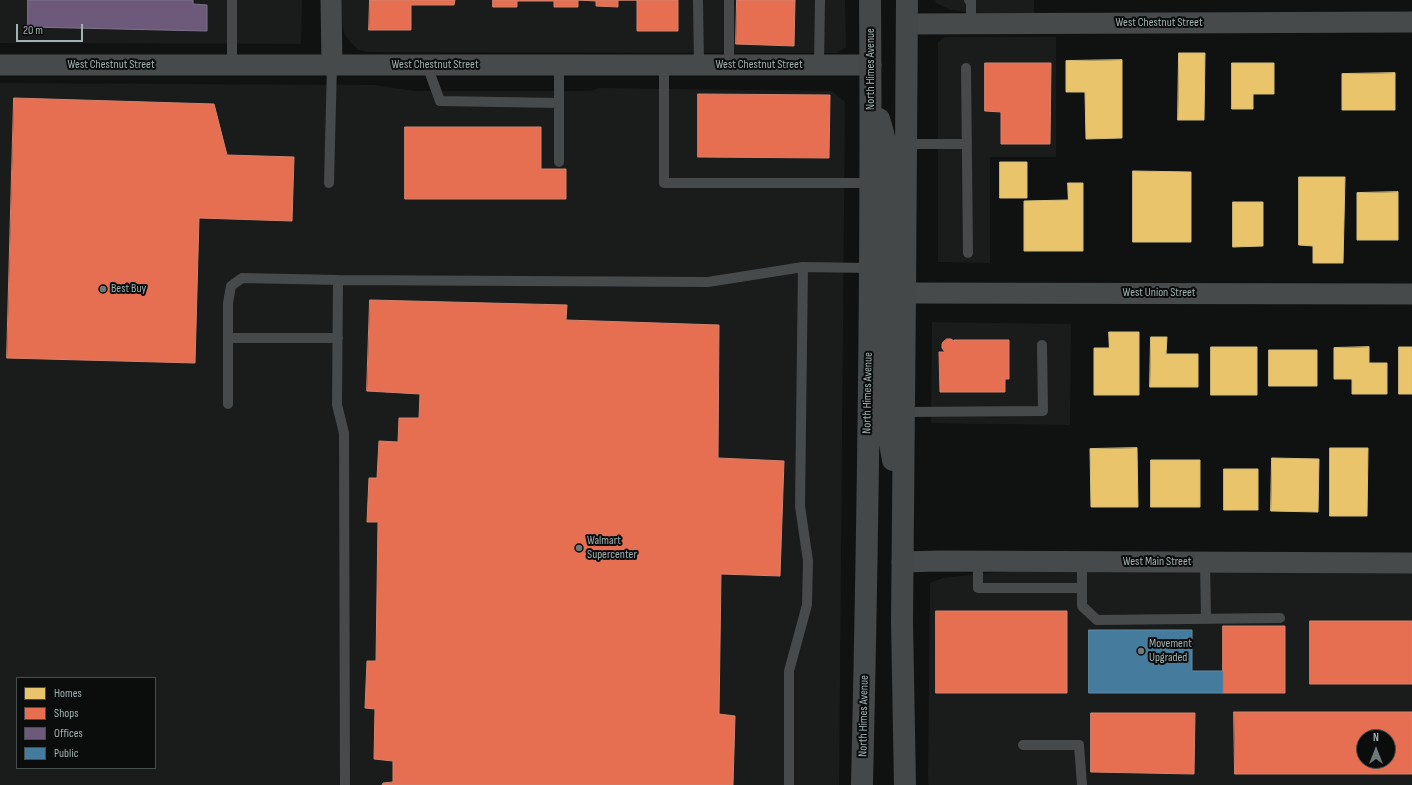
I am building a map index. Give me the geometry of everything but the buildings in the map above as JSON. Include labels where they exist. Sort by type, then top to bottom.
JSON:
[{"type":"street","points":[[331,0],[332,65]]},
{"type":"street","name":"North Himes Avenue","points":[[862,785],[866,621],[871,183],[870,0]]},
{"type":"street","points":[[905,785],[902,562],[906,0]]},
{"type":"street","name":"West Chestnut Street","points":[[907,24],[1412,22]]},
{"type":"street","name":"West Chestnut Street","points":[[0,65],[871,65]]},
{"type":"street","points":[[871,100],[879,119],[885,140],[888,165],[888,250],[892,275],[897,287],[905,293]]},
{"type":"street","points":[[870,268],[880,275],[886,284],[889,294],[888,426],[896,475],[903,493]]},
{"type":"street","name":"West Union Street","points":[[905,293],[1412,294]]},
{"type":"street","name":"West Main Street","points":[[902,562],[1412,563]]},
{"type":"lane","points":[[232,0],[232,65]]},
{"type":"lane","points":[[698,0],[699,65]]},
{"type":"lane","points":[[729,0],[729,65]]},
{"type":"lane","points":[[819,65],[820,0]]},
{"type":"lane","points":[[969,0],[971,1],[971,23]]},
{"type":"lane","points":[[329,183],[332,65]]},
{"type":"lane","points":[[427,65],[440,101],[559,103]]},
{"type":"lane","points":[[559,65],[559,162]]},
{"type":"lane","points":[[664,65],[664,183],[871,183]]},
{"type":"lane","points":[[966,68],[968,253]]},
{"type":"lane","points":[[906,144],[967,144]]},
{"type":"lane","points":[[228,404],[228,303],[231,286],[242,278],[708,282],[803,267],[870,268]]},
{"type":"lane","points":[[789,785],[789,671],[807,605],[808,561],[800,506],[803,267]]},
{"type":"lane","points":[[338,280],[337,405],[344,433],[345,785]]},
{"type":"lane","points":[[228,338],[338,338]]},
{"type":"lane","points":[[904,412],[1043,411],[1042,346]]},
{"type":"lane","points":[[978,561],[978,588],[1082,588]]},
{"type":"lane","points":[[1082,562],[1082,606],[1097,620],[1280,618]]},
{"type":"lane","points":[[1205,562],[1206,619]]},
{"type":"lane","points":[[1023,745],[1079,745],[1082,785]]},
{"type":"shaded area","points":[[0,0],[302,0],[301,44],[0,43]]},
{"type":"shaded area","points":[[338,0],[845,0],[846,47],[837,53],[366,52],[359,50],[344,34]]},
{"type":"shaded area","points":[[935,0],[1034,0],[1034,13],[978,13],[951,10],[936,3]]},
{"type":"shaded area","points":[[945,37],[1056,37],[1056,157],[990,157],[990,263],[938,262],[938,42]]},
{"type":"shaded area","points":[[0,83],[375,85],[414,91],[590,91],[599,88],[832,91],[845,102],[839,785],[0,785]]},
{"type":"shaded area","points":[[932,322],[1071,324],[1070,425],[931,423]]},
{"type":"shaded area","points":[[1008,571],[1412,571],[1412,785],[929,785],[930,583],[943,578]]},
{"type":"place","name":"Best Buy","points":[[103,289]]},
{"type":"place","name":"Walmart Supercenter","points":[[579,548]]},
{"type":"place","name":"Movement Upgraded","points":[[1141,651]]}]
